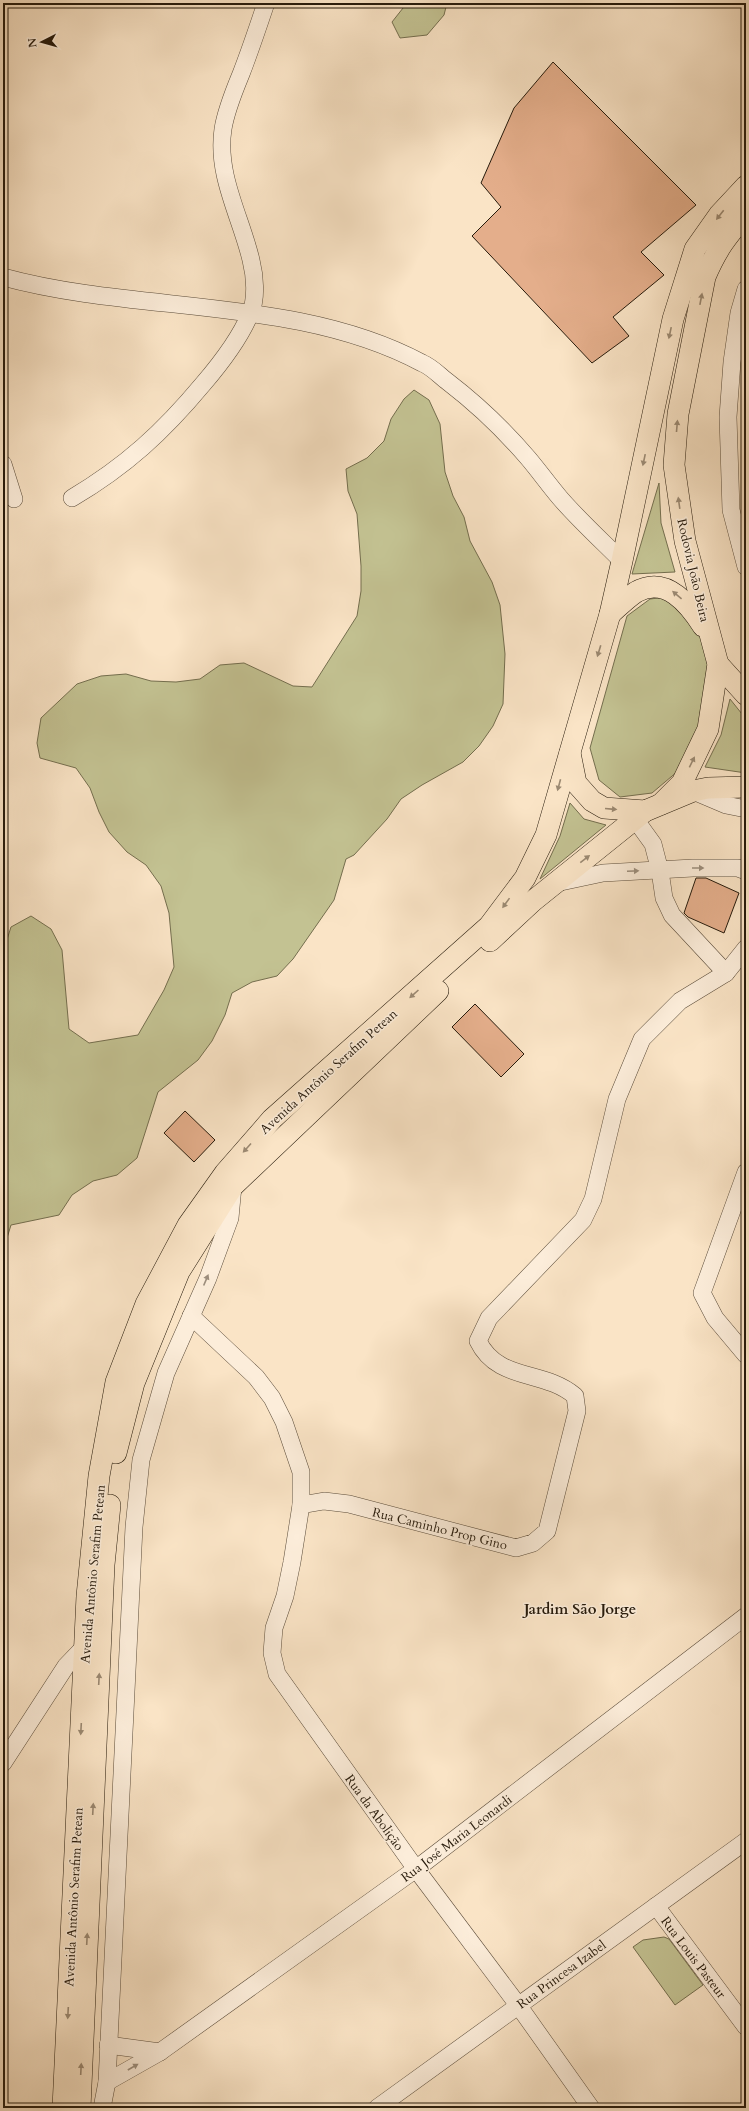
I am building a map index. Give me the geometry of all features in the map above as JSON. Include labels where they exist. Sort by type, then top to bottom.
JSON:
[{"type":"main road","points":[[746,186],[719,215],[695,249],[673,319],[610,614],[570,748],[576,783],[592,801],[604,808],[647,811],[693,791],[708,788],[746,787]]},
{"type":"main road","name":"Rodovia João Beira","points":[[532,901],[682,783],[708,729],[718,664],[685,541],[674,465],[678,414],[705,277],[714,256],[727,234],[746,215]]},
{"type":"main road","points":[[610,614],[637,592],[653,588],[672,591],[690,606],[710,636]]},
{"type":"main road","points":[[718,664],[746,695]]},
{"type":"main road","name":"Avenida Antônio Serafim Petean","points":[[64,2108],[85,1645],[92,1536],[99,1476],[116,1382],[146,1304],[188,1225],[225,1172],[272,1120],[489,926],[525,878],[546,835],[570,748]]},
{"type":"main road","name":"Avenida Antônio Serafim Petean","points":[[80,2108],[104,1565],[114,1460],[134,1383],[179,1272],[233,1186],[532,901]]},
{"type":"street","points":[[72,498],[99,482],[129,460],[180,412],[227,355],[251,313],[254,277],[251,260],[226,178],[223,153],[223,129],[230,101],[266,3]]},
{"type":"street","points":[[3,278],[22,283],[107,296],[251,313],[319,326],[375,342],[424,363],[495,422],[528,458],[560,498],[622,561]]},
{"type":"street","points":[[746,289],[739,313],[733,355],[728,416],[731,510],[746,567]]},
{"type":"street","points":[[3,464],[14,500]]},
{"type":"street","points":[[693,791],[726,806],[746,809]]},
{"type":"street","points":[[647,811],[653,844],[660,870],[664,898],[672,915],[726,974]]},
{"type":"street","points":[[554,883],[603,873],[693,868],[738,868],[746,871]]},
{"type":"street","name":"Rua Caminho Prop Gino","points":[[301,1506],[324,1501],[349,1504],[516,1548],[533,1543],[547,1531],[577,1410],[575,1396],[559,1384],[501,1367],[484,1353],[478,1341],[489,1318],[583,1220],[593,1199],[617,1099],[642,1039],[680,1001],[726,974],[746,948]]},
{"type":"street","points":[[746,1172],[702,1293],[715,1318],[746,1355]]},
{"type":"street","points":[[102,2108],[106,2082],[134,1527],[141,1460],[166,1373],[208,1278],[230,1218],[233,1186]]},
{"type":"street","points":[[191,1316],[256,1377],[272,1398],[284,1422],[301,1472],[301,1506]]},
{"type":"street","name":"Rua da Abolição","points":[[301,1506],[285,1596],[274,1628],[272,1653],[277,1674],[416,1869],[518,2005],[591,2108]]},
{"type":"street","name":"Rua José Maria Leonardi","points":[[106,2082],[160,2052],[416,1869],[746,1616]]},
{"type":"street","points":[[3,1763],[66,1666],[85,1645],[101,1632]]},
{"type":"street","points":[[48,1694],[57,1689],[70,1685],[83,1690]]},
{"type":"street","name":"Rua Princesa Izabel","points":[[377,2108],[746,1840]]},
{"type":"street","name":"Rua Louis Pasteur","points":[[656,1906],[746,2027]]},
{"type":"street","points":[[108,2045],[160,2052]]},
{"type":"shaded area","points":[[407,3],[447,3],[444,15],[427,35],[400,38],[392,22]]},
{"type":"shaded area","points":[[414,390],[429,400],[440,424],[445,472],[453,496],[464,517],[470,541],[492,582],[500,605],[505,654],[503,704],[493,726],[479,746],[463,762],[422,785],[401,799],[387,819],[354,855],[346,859],[334,900],[293,959],[277,976],[252,982],[232,993],[225,1015],[212,1041],[198,1060],[158,1092],[137,1158],[117,1175],[93,1181],[72,1195],[59,1215],[11,1225],[3,1251],[3,970],[4,949],[11,927],[31,916],[51,929],[62,950],[69,1029],[89,1043],[138,1035],[164,990],[174,967],[169,913],[161,886],[146,865],[127,852],[109,832],[99,812],[90,788],[76,768],[40,758],[37,743],[41,718],[77,684],[101,676],[126,674],[151,681],[176,682],[200,679],[220,665],[244,663],[293,686],[312,687],[357,616],[361,591],[361,566],[357,514],[348,491],[346,469],[367,458],[384,441],[391,419],[404,399]]},
{"type":"shaded area","points":[[659,483],[661,523],[675,572],[632,574]]},
{"type":"shaded area","points":[[675,596],[695,613],[711,678],[702,730],[678,771],[652,793],[620,797],[599,780],[590,748],[627,616],[650,599]]},
{"type":"shaded area","points":[[730,699],[746,719],[746,773],[705,767],[721,735]]},
{"type":"shaded area","points":[[570,803],[584,819],[606,825],[540,879],[560,836]]},
{"type":"shaded area","points":[[664,1937],[669,1939],[703,1985],[675,2005],[633,1947],[643,1940]]},
{"type":"building","points":[[553,62],[696,205],[641,252],[664,275],[613,317],[629,336],[592,363],[472,236],[501,207],[481,183],[514,108]]},
{"type":"building","points":[[696,878],[706,878],[739,893],[724,933],[688,917],[684,913]]},
{"type":"building","points":[[475,1004],[524,1054],[501,1077],[452,1027]]},
{"type":"building","points":[[185,1111],[215,1140],[194,1162],[164,1133]]},
{"type":"district","name":"Jardim São Jorge","points":[[580,1609]]}]
